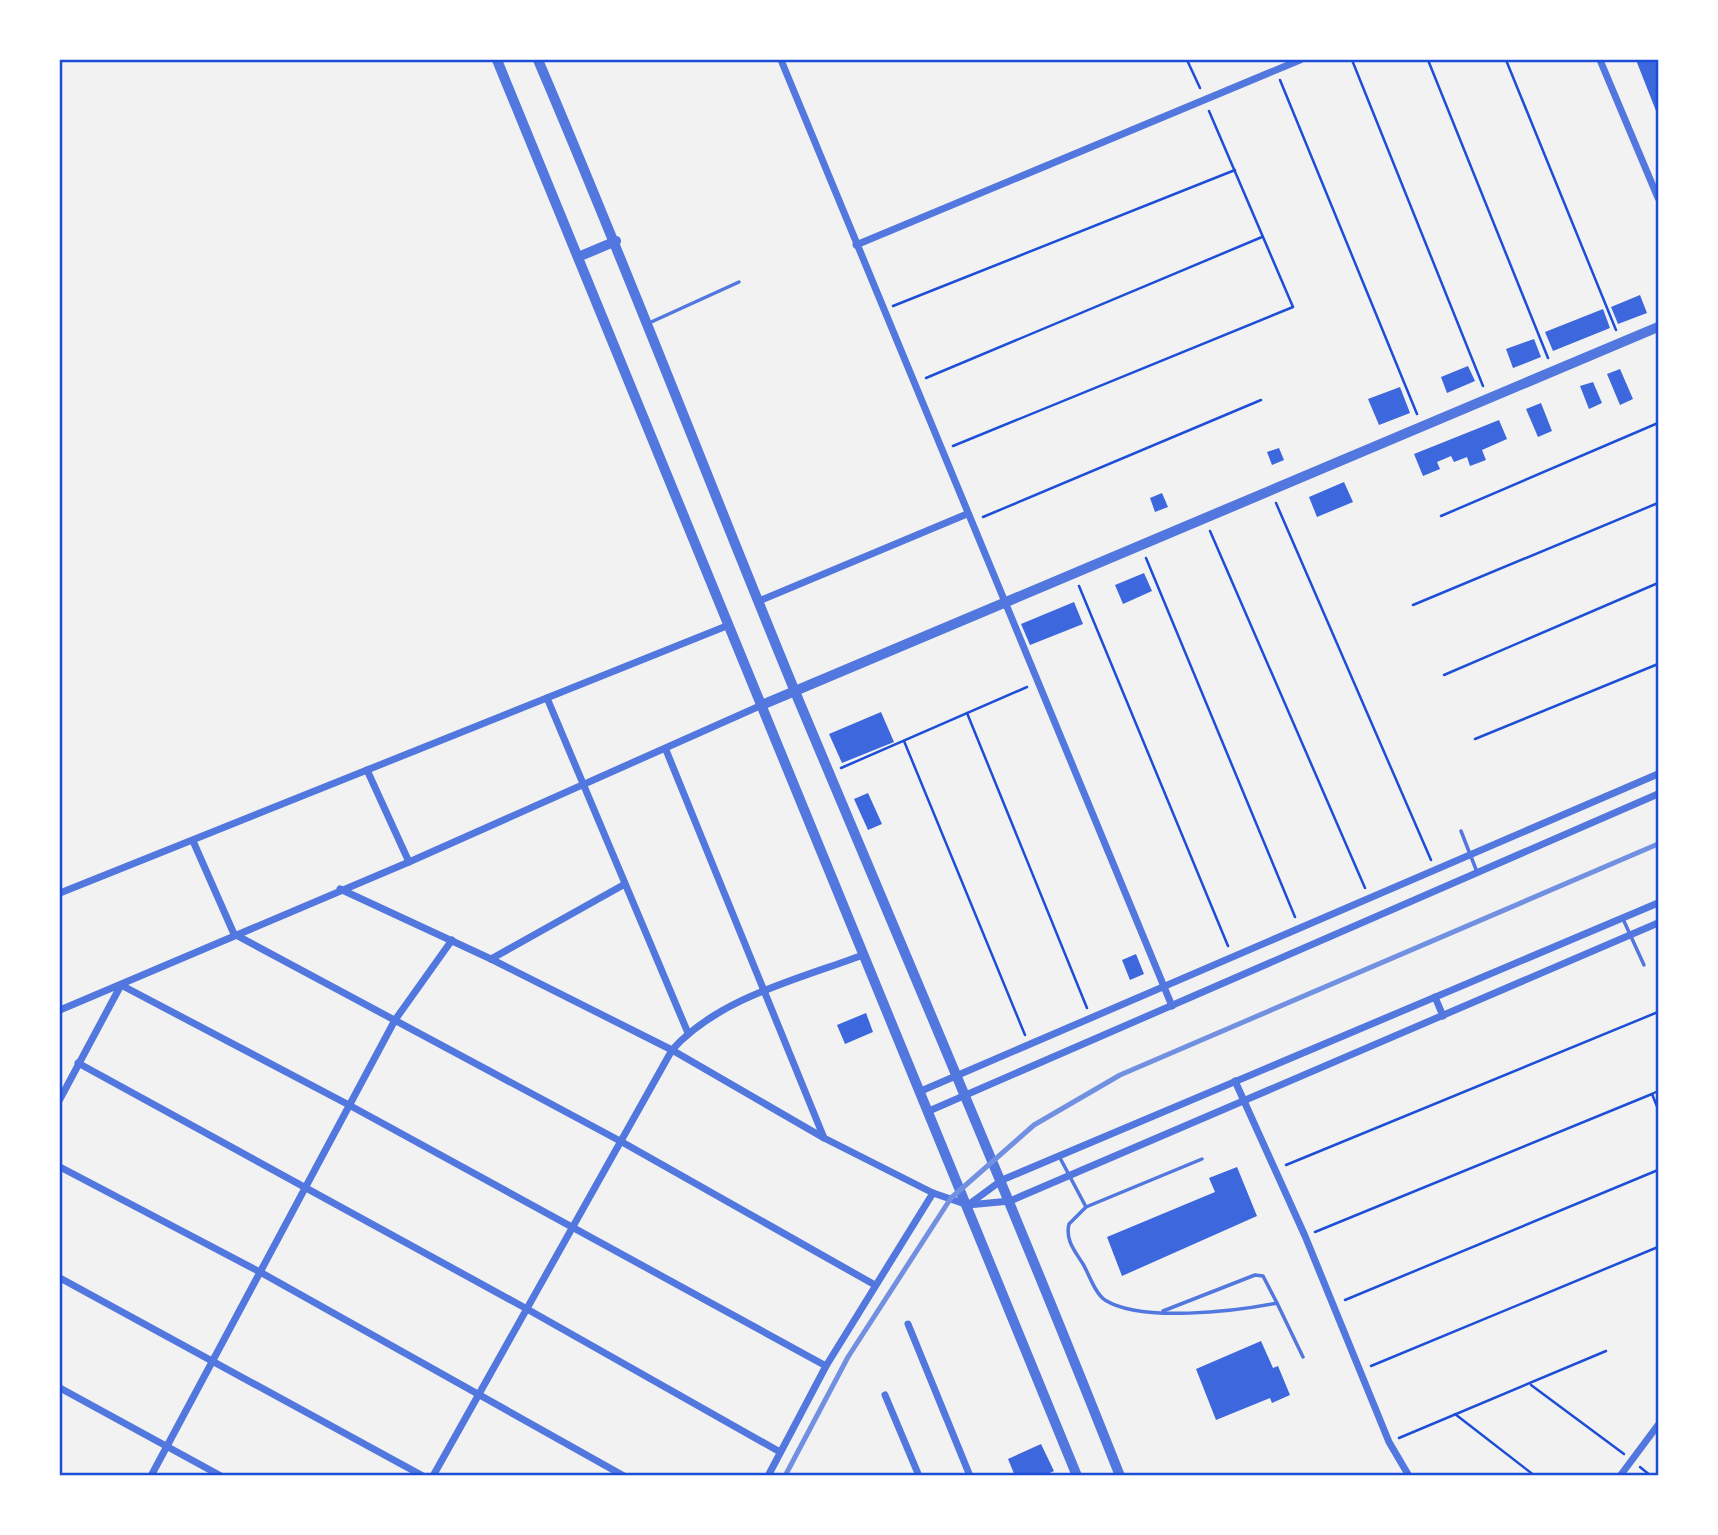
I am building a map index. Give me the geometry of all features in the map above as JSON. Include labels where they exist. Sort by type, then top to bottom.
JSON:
[{"type":"street","points":[[497,60],[1077,1475]]},
{"type":"street","points":[[538,60],[649,323],[795,691],[1002,1180],[1120,1475]]},
{"type":"street","points":[[781,60],[1003,603],[1172,1006]]},
{"type":"street","points":[[856,245],[1300,60]]},
{"type":"street","points":[[1600,60],[1658,198]]},
{"type":"street","points":[[578,257],[615,241]]},
{"type":"street","points":[[60,1010],[409,862],[666,750],[762,705],[1658,327]]},
{"type":"street","points":[[759,601],[968,518]]},
{"type":"street","points":[[60,892],[729,625]]},
{"type":"street","points":[[547,698],[581,785],[688,1032]]},
{"type":"street","points":[[666,750],[824,1138]]},
{"type":"street","points":[[367,769],[409,862]]},
{"type":"street","points":[[921,1091],[1658,774]]},
{"type":"street","points":[[929,1111],[1658,794]]},
{"type":"street","points":[[193,841],[234,934],[622,1142],[875,1285]]},
{"type":"street","points":[[491,959],[625,884]]},
{"type":"street","points":[[340,889],[491,959],[672,1051],[824,1138],[933,1193],[968,1205],[1010,1201],[1658,923]]},
{"type":"street","points":[[968,1205],[1002,1180],[1658,903]]},
{"type":"street","points":[[151,1475],[395,1020],[452,940]]},
{"type":"street","points":[[433,1475],[672,1051],[688,1032],[716,1014],[863,955]]},
{"type":"street","points":[[60,1098],[121,985]]},
{"type":"street","points":[[121,985],[349,1105],[573,1230],[826,1366]]},
{"type":"street","points":[[1435,997],[1443,1016]]},
{"type":"street","points":[[78,1063],[527,1309],[780,1452]]},
{"type":"street","points":[[1235,1081],[1305,1236],[1389,1442],[1409,1475]]},
{"type":"street","points":[[60,1167],[260,1272],[478,1396],[624,1475]]},
{"type":"street","points":[[768,1475],[826,1366],[933,1193]]},
{"type":"street","points":[[60,1278],[214,1359],[423,1475]]},
{"type":"street","points":[[908,1324],[970,1475]]},
{"type":"street","points":[[60,1388],[221,1475]]},
{"type":"street","points":[[885,1395],[919,1475]]},
{"type":"street","points":[[1620,1475],[1658,1425]]},
{"type":"lane","points":[[649,323],[739,282]]},
{"type":"lane","points":[[1461,831],[1478,873]]},
{"type":"lane","points":[[1622,919],[1644,965]]},
{"type":"lane","points":[[1059,1156],[1086,1207]]},
{"type":"lane","points":[[1202,1159],[1086,1207],[1069,1224],[1069,1239],[1102,1298],[1114,1304],[1161,1312],[1229,1312],[1277,1303]]},
{"type":"lane","points":[[1161,1312],[1255,1275],[1263,1276],[1303,1357]]},
{"type":"path","points":[[941,451],[1293,307],[1187,60]]},
{"type":"path","points":[[1352,60],[1488,399]]},
{"type":"path","points":[[1428,60],[1553,371]]},
{"type":"path","points":[[1506,60],[1621,342]]},
{"type":"path","points":[[1276,70],[1422,426]]},
{"type":"path","points":[[884,310],[1235,170]]},
{"type":"path","points":[[913,383],[1263,236]]},
{"type":"path","points":[[968,518],[1261,400]]},
{"type":"path","points":[[1441,516],[1658,423]]},
{"type":"path","points":[[1271,491],[1436,870]]},
{"type":"path","points":[[1413,605],[1658,503]]},
{"type":"path","points":[[1205,519],[1370,898]]},
{"type":"path","points":[[1140,546],[1300,928]]},
{"type":"path","points":[[1073,574],[1233,957]]},
{"type":"path","points":[[1444,675],[1658,583]]},
{"type":"path","points":[[1475,738],[1658,664]]},
{"type":"path","points":[[830,773],[1037,683]]},
{"type":"path","points":[[967,713],[1091,1018]]},
{"type":"path","points":[[904,741],[1029,1044]]},
{"type":"path","points":[[1275,1170],[1658,1012]]},
{"type":"path","points":[[1305,1236],[1658,1091]]},
{"type":"path","points":[[1652,1094],[1658,1109]]},
{"type":"path","points":[[1332,1305],[1658,1170]]},
{"type":"path","points":[[1360,1370],[1658,1247]]},
{"type":"path","points":[[1389,1442],[1606,1351]]},
{"type":"path","points":[[1529,1383],[1632,1460]]},
{"type":"path","points":[[1455,1414],[1535,1475]]},
{"type":"building","points":[[1636,60],[1658,60],[1658,116]]},
{"type":"building","points":[[1640,295],[1647,313],[1618,324],[1611,307]]},
{"type":"building","points":[[1603,309],[1610,328],[1553,351],[1545,332]]},
{"type":"building","points":[[1534,339],[1541,357],[1513,368],[1506,349]]},
{"type":"building","points":[[1468,366],[1475,381],[1447,393],[1441,377]]},
{"type":"building","points":[[1620,369],[1633,399],[1620,405],[1607,374]]},
{"type":"building","points":[[1593,382],[1602,403],[1589,409],[1580,386]]},
{"type":"building","points":[[1400,387],[1410,413],[1379,425],[1368,399]]},
{"type":"building","points":[[1541,403],[1552,431],[1538,437],[1526,409]]},
{"type":"building","points":[[1499,420],[1507,439],[1482,450],[1486,460],[1470,466],[1467,457],[1454,462],[1451,456],[1437,462],[1440,469],[1423,476],[1414,454]]},
{"type":"building","points":[[1279,448],[1284,460],[1272,465],[1267,452]]},
{"type":"building","points":[[1344,482],[1353,502],[1317,517],[1309,497]]},
{"type":"building","points":[[1162,493],[1168,507],[1155,512],[1150,498]]},
{"type":"building","points":[[1144,573],[1152,591],[1123,604],[1115,585]]},
{"type":"building","points":[[1074,602],[1083,624],[1030,645],[1021,624]]},
{"type":"building","points":[[881,712],[894,742],[842,763],[829,734]]},
{"type":"building","points":[[868,793],[882,824],[868,830],[854,799]]},
{"type":"building","points":[[1136,954],[1144,974],[1130,980],[1122,960]]},
{"type":"building","points":[[866,1013],[873,1032],[845,1044],[837,1025]]},
{"type":"building","points":[[1237,1167],[1257,1216],[1122,1276],[1107,1237],[1215,1192],[1209,1178]]},
{"type":"building","points":[[1261,1341],[1273,1368],[1278,1366],[1290,1395],[1272,1403],[1270,1398],[1216,1420],[1196,1369]]},
{"type":"building","points":[[1041,1444],[1054,1471],[1044,1476],[1015,1476],[1008,1459]]},
{"type":"railway","points":[[785,1476],[848,1357],[951,1198],[1034,1125],[1120,1075],[1658,844]]}]
